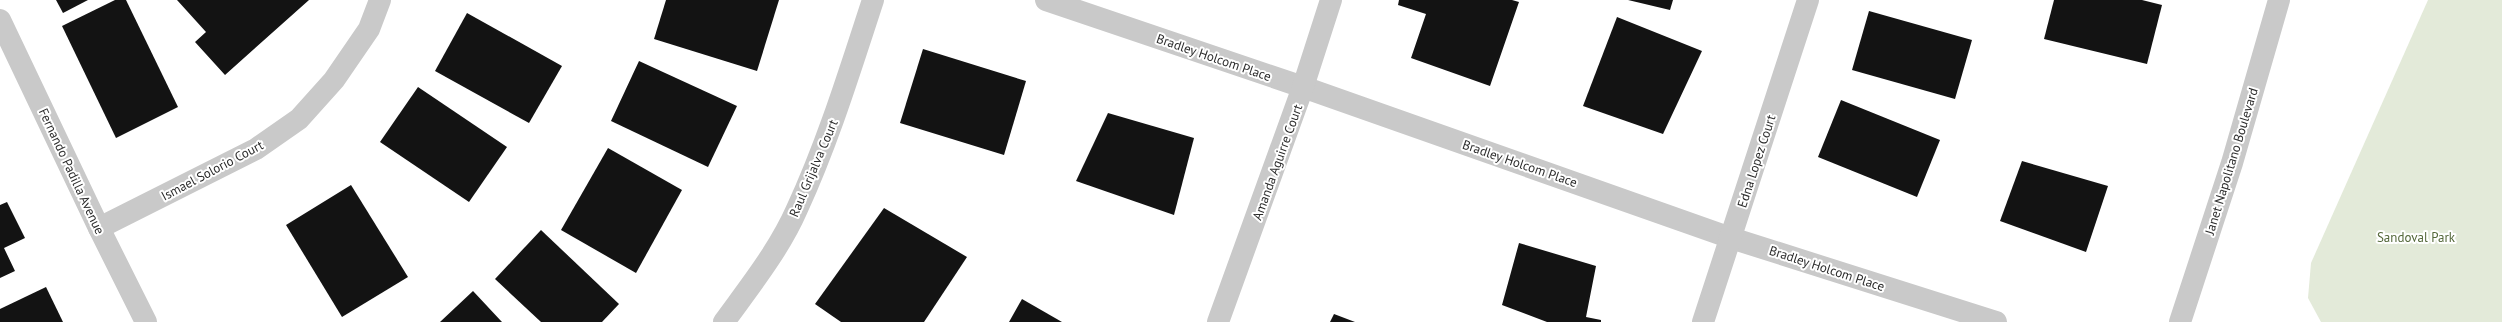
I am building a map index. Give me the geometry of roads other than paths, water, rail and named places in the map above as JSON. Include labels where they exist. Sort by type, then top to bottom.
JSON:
[{"type":"street","name":"Ismael Solorio Court","points":[[99,228],[256,150],[299,119],[334,80],[369,29],[380,0]]},
{"type":"street","name":"Raul Grijalva Court","points":[[724,322],[759,274],[797,211],[835,117],[873,0]]},
{"type":"street","name":"Bradley Holcom Place","points":[[1046,0],[1303,86],[1731,238],[1996,322]]},
{"type":"street","name":"Amanda Aguirre Court","points":[[1218,322],[1303,86],[1331,0]]},
{"type":"street","name":"Edna Lopez Court","points":[[1702,322],[1731,238],[1808,0]]},
{"type":"street","name":"Janet Napolitano Boulevard","points":[[2180,322],[2232,163],[2279,0]]},
{"type":"street","name":"Fernando Padilla Avenue","points":[[0,20],[99,228],[146,322]]},
{"type":"park label","name":"Sandoval Park","points":[[2416,237]]}]
